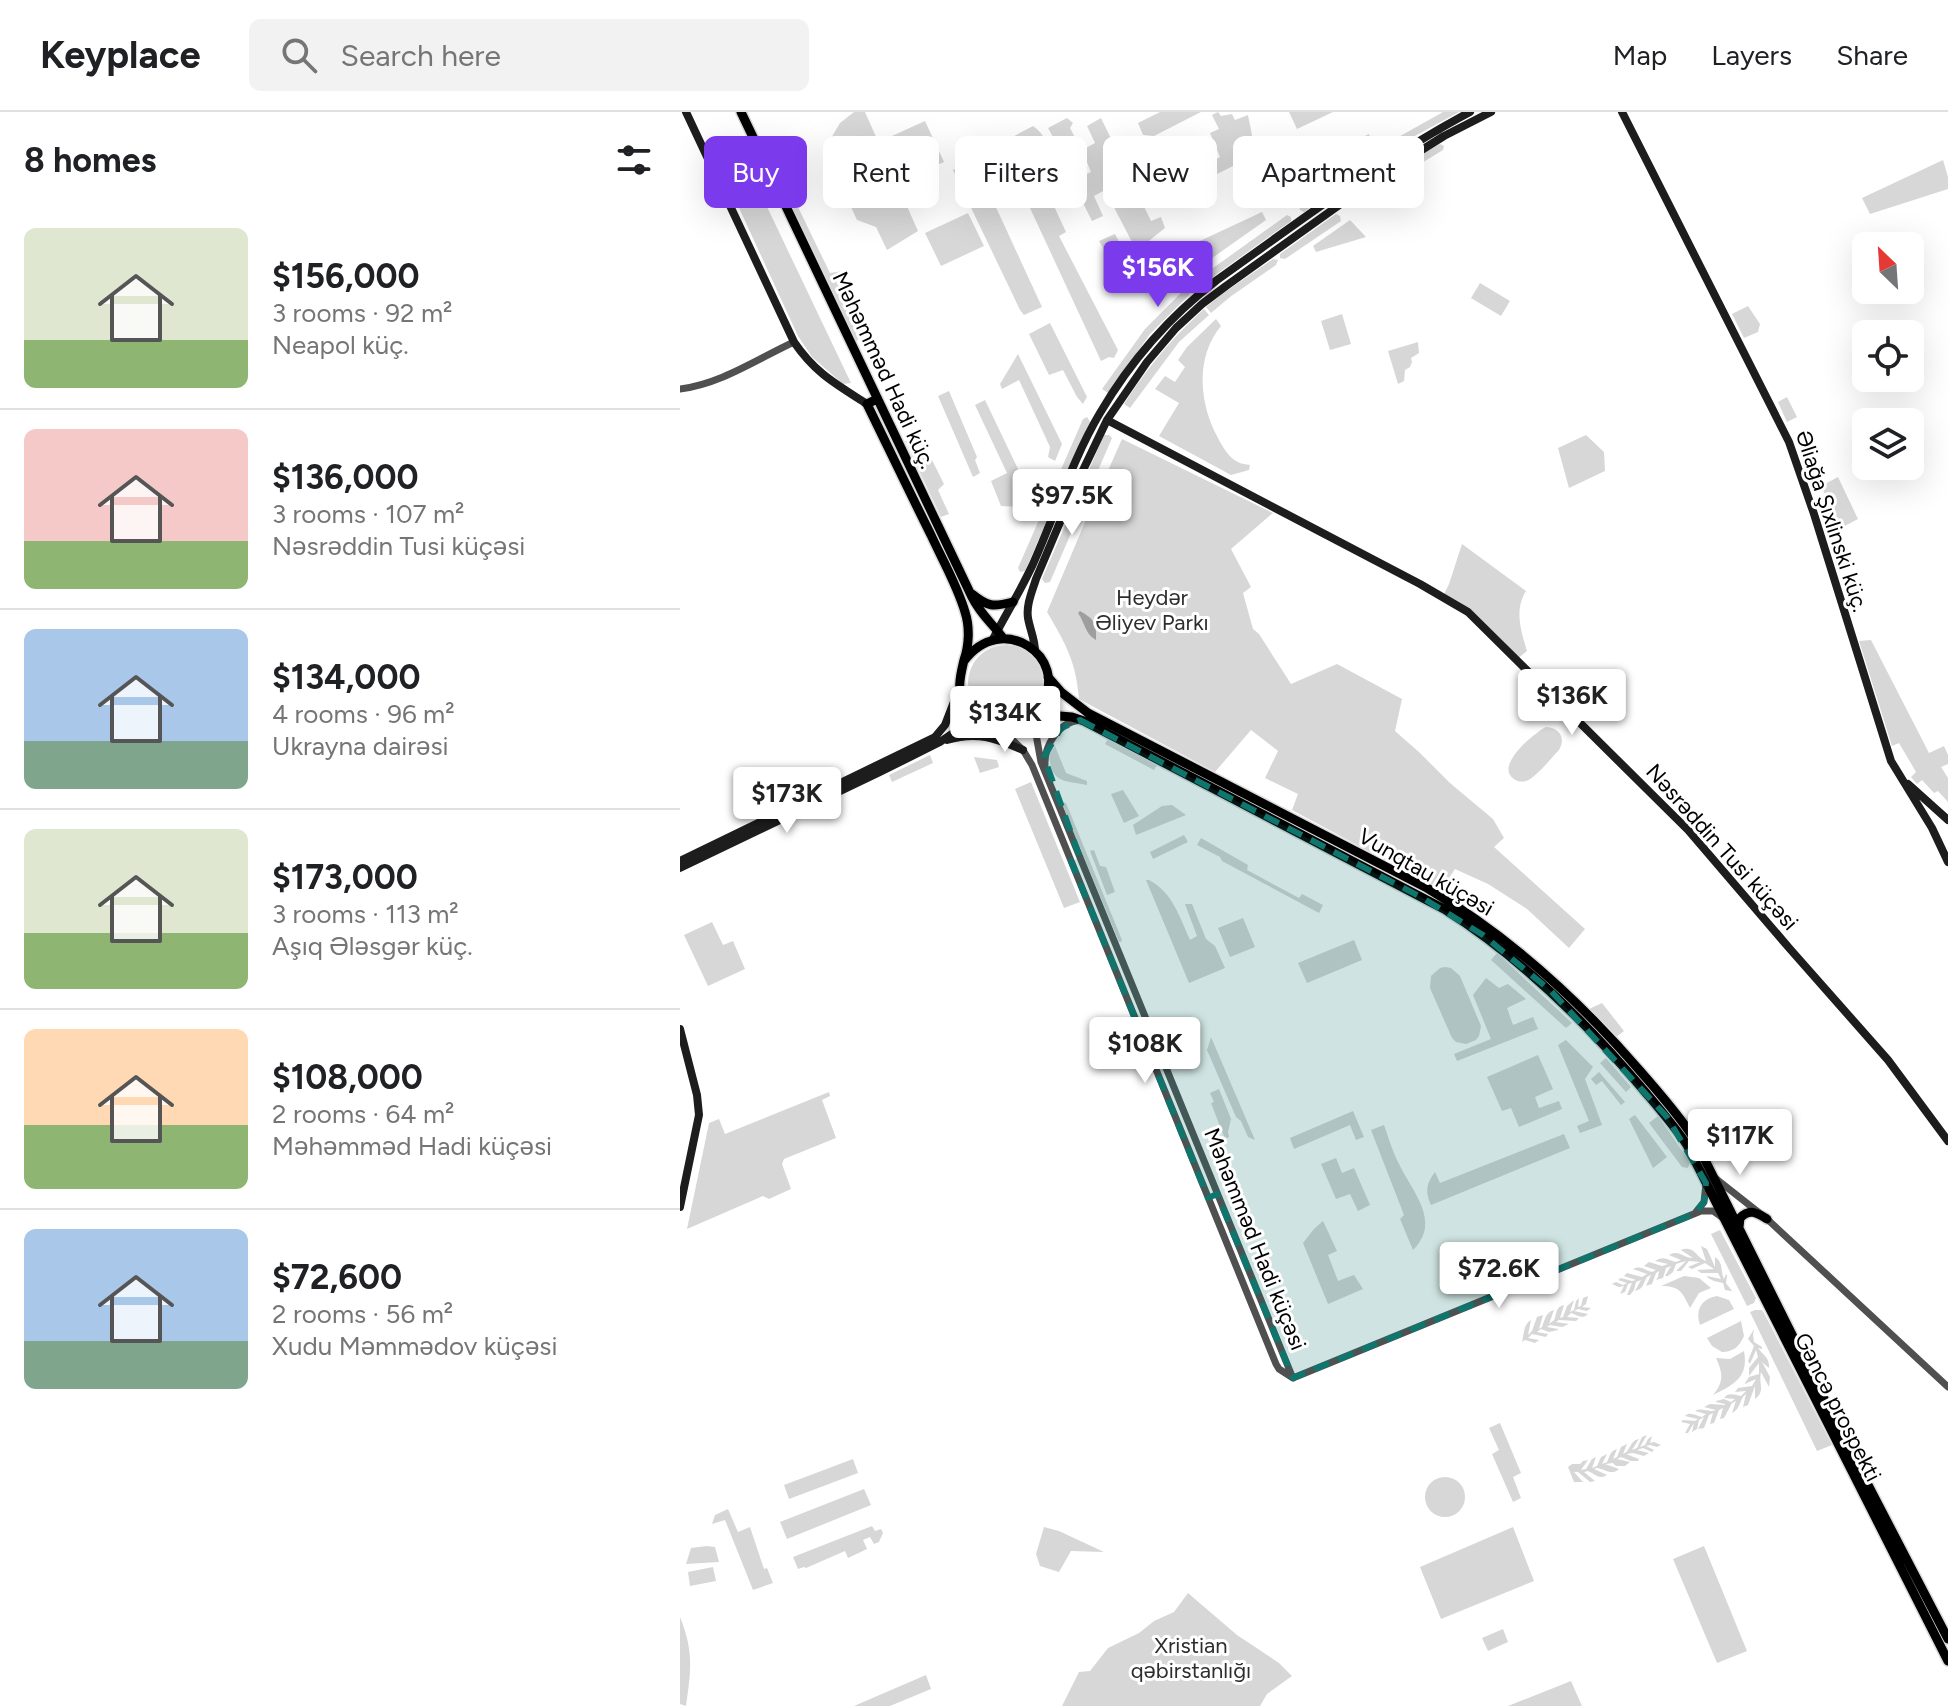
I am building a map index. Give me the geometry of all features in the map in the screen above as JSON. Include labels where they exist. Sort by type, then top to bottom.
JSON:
[{"type":"main road","points":[[686,112],[794,342],[824,376],[867,404],[877,399]]},
{"type":"main road","name":"Məhəmməd Hadi küç.","points":[[741,112],[969,591],[998,636]]},
{"type":"main road","points":[[998,636],[1099,415],[1169,321],[1217,280],[1372,170],[1470,112]]},
{"type":"main road","points":[[1035,651],[1028,614],[1031,594],[1074,489],[1107,420],[1162,343],[1202,304],[1398,164],[1491,112]]},
{"type":"main road","name":"Əliağa Şıxlinski küç.","points":[[1622,112],[1789,442],[1891,761],[1932,828],[1948,862]]},
{"type":"main road","name":"Məhəmməd Hadi küç.","points":[[867,404],[965,611],[968,631],[964,661]]},
{"type":"main road","name":"Nəsrəddin Tusi küçəsi","points":[[1107,420],[1468,612],[1688,830],[1888,1060],[1948,1141]]},
{"type":"main road","points":[[969,591],[988,605],[1013,602]]},
{"type":"main road","points":[[994,726],[973,715],[966,707],[959,679],[964,661],[971,652],[998,636],[1023,642],[1035,651],[1048,677],[1084,718]]},
{"type":"main road","points":[[680,868],[874,776],[967,725],[1021,723],[1034,714],[1045,697],[1048,677]]},
{"type":"main road","points":[[680,861],[935,737],[945,725],[959,688]]},
{"type":"main road","points":[[1034,714],[1084,718]]},
{"type":"main road","name":"Vunqtau küçəsi","points":[[1084,718],[1467,924],[1551,991],[1629,1073],[1691,1142],[1710,1180]]},
{"type":"main road","points":[[940,742],[973,735],[993,737],[1023,750]]},
{"type":"main road","points":[[1901,778],[1948,822]]},
{"type":"main road","points":[[1932,828],[1948,822]]},
{"type":"main road","points":[[680,1029],[697,1095],[697,1115],[680,1207]]},
{"type":"main road","points":[[680,1042],[697,1115],[680,1186]]},
{"type":"main road","name":"Vunqtau küçəsi","points":[[1691,1142],[1699,1168]]},
{"type":"main road","name":"Gəncə prospekti","points":[[1699,1168],[1710,1180],[1740,1230],[1948,1639]]},
{"type":"main road","name":"Gəncə prospekti","points":[[1710,1180],[1723,1218],[1948,1661]]},
{"type":"main road","points":[[1740,1230],[1740,1218],[1749,1212],[1756,1212],[1767,1219]]},
{"type":"street","points":[[680,389],[716,380],[794,342]]},
{"type":"street","name":"Məhəmməd Hadi küçəsi","points":[[1034,714],[1038,751],[1076,860],[1276,1364],[1293,1378]]},
{"type":"street","points":[[1045,772],[1045,752],[1055,735],[1067,723],[1084,718]]},
{"type":"street","name":"Məhəmməd Hadi küçəsi","points":[[994,726],[1023,750],[1076,860],[1293,1378]]},
{"type":"street","points":[[1694,1214],[1704,1202],[1710,1180],[1748,1203],[1948,1387]]},
{"type":"street","points":[[1208,1198],[1217,1194]]},
{"type":"street","points":[[1293,1378],[1694,1214],[1708,1210],[1723,1218]]},
{"type":"highlighted area","points":[[1080,720],[1421,897],[1483,935],[1551,991],[1667,1117],[1706,1183],[1704,1202],[1694,1214],[1293,1378],[1217,1194],[1208,1198],[1071,861],[1080,858],[1044,757],[1061,728]]},
{"type":"green space","points":[[854,112],[865,112],[876,136],[832,136],[840,123]]},
{"type":"green space","points":[[1160,112],[1201,112],[1154,136],[1143,135],[1138,123]]},
{"type":"green space","points":[[1218,112],[1221,116],[1232,114],[1235,120],[1248,115],[1252,136],[1233,136],[1233,166],[1217,174],[1217,159],[1220,157],[1217,136],[1210,133],[1219,129],[1212,115]]},
{"type":"green space","points":[[1289,112],[1333,112],[1297,129]]},
{"type":"green space","points":[[1443,112],[1459,112],[1415,136],[1400,136]]},
{"type":"green space","points":[[1067,118],[1073,123],[1070,128],[1074,136],[1052,136],[1048,128]]},
{"type":"green space","points":[[1101,118],[1110,136],[1103,136],[1103,191],[1094,196],[1103,216],[1092,221],[1086,208],[1087,174],[1091,172],[1087,147],[1095,143],[1087,126]]},
{"type":"green space","points":[[925,121],[932,136],[892,136]]},
{"type":"green space","points":[[1033,126],[1042,136],[1014,136]]},
{"type":"green space","points":[[1440,144],[1444,146],[1443,150],[1424,162],[1424,153]]},
{"type":"green space","points":[[1943,160],[1948,189],[1870,214],[1862,198]]},
{"type":"green space","points":[[739,208],[768,208],[851,383],[843,384],[812,357],[798,336]]},
{"type":"green space","points":[[792,208],[798,208],[830,273],[843,271],[854,295],[846,300],[862,334],[856,342]]},
{"type":"green space","points":[[852,208],[908,208],[918,231],[887,250],[876,227],[857,220]]},
{"type":"green space","points":[[971,208],[996,208],[1042,307],[1024,315]]},
{"type":"green space","points":[[1030,208],[1055,208],[1066,232],[1059,236],[1118,350],[1114,358],[1101,361]]},
{"type":"green space","points":[[1114,208],[1145,208],[1151,221],[1161,217],[1165,228],[1145,244],[1111,261],[1099,241],[1115,234],[1122,248],[1133,244]]},
{"type":"green space","points":[[1262,212],[1266,220],[1188,275],[1180,265],[1167,271],[1159,260]]},
{"type":"green space","points":[[968,213],[984,246],[941,266],[925,233]]},
{"type":"green space","points":[[1336,214],[1341,221],[1285,259],[1280,258],[1280,254]]},
{"type":"green space","points":[[1287,215],[1291,221],[1193,291],[1188,286]]},
{"type":"green space","points":[[1350,220],[1366,237],[1316,252],[1313,246]]},
{"type":"green space","points":[[1273,259],[1278,260],[1276,265],[1211,313],[1206,307],[1225,292]]},
{"type":"green space","points":[[1480,283],[1510,301],[1501,316],[1471,298]]},
{"type":"green space","points":[[1185,289],[1190,294],[1150,334],[1108,393],[1102,389],[1145,329]]},
{"type":"green space","points":[[1748,306],[1760,324],[1758,332],[1744,338],[1732,314]]},
{"type":"green space","points":[[1204,309],[1209,315],[1179,342],[1130,408],[1124,404],[1161,354]]},
{"type":"green space","points":[[1342,314],[1351,344],[1330,350],[1321,321]]},
{"type":"green space","points":[[1216,319],[1221,326],[1207,352],[1204,366],[1207,411],[1226,452],[1235,460],[1250,465],[1249,470],[1231,475],[1159,436],[1179,403],[1155,389],[1165,376],[1175,382],[1185,367],[1178,360]]},
{"type":"green space","points":[[1050,323],[1087,397],[1083,404],[1063,370],[1049,375],[1029,334]]},
{"type":"green space","points":[[1418,342],[1419,353],[1411,358],[1404,381],[1398,384],[1388,351]]},
{"type":"green space","points":[[1018,354],[1062,444],[1055,461],[1048,457],[1050,447],[1019,380],[1002,389],[1000,384]]},
{"type":"green space","points":[[949,391],[977,457],[975,460],[980,473],[973,477],[938,396]]},
{"type":"green space","points":[[1787,397],[1797,417],[1787,422],[1778,402]]},
{"type":"green space","points":[[985,400],[1029,492],[1022,507],[1001,506],[991,481],[1007,473],[975,405]]},
{"type":"green space","points":[[1087,417],[1090,422],[1025,571],[1020,572],[1018,568],[1083,419]]},
{"type":"green space","points":[[919,434],[944,484],[938,490],[949,514],[941,517],[905,441]]},
{"type":"green space","points":[[1104,435],[1112,438],[1050,582],[1045,583],[1042,579]]},
{"type":"green space","points":[[1586,435],[1604,452],[1605,471],[1569,488],[1558,448]]},
{"type":"green space","name":"Heydər Əliyev Parkı","points":[[1122,439],[1273,513],[1231,549],[1251,587],[1243,593],[1253,629],[1291,684],[1337,664],[1402,699],[1395,731],[1493,819],[1504,838],[1494,847],[1585,929],[1569,948],[1527,909],[1488,884],[1455,869],[1441,890],[1292,810],[1298,794],[1265,778],[1278,751],[1251,730],[1215,772],[1079,699],[1069,654],[1047,612]]},
{"type":"green space","points":[[1838,477],[1858,519],[1841,528],[1821,486]]},
{"type":"green space","points":[[1462,544],[1526,591],[1519,613],[1527,651],[1516,660],[1493,636],[1443,596]]},
{"type":"green space","points":[[1871,640],[1929,753],[1944,746],[1948,764],[1941,767],[1948,778],[1948,802],[1922,780],[1917,784],[1911,777],[1916,772],[1899,743],[1892,746],[1859,641]]},
{"type":"green space","points":[[1006,645],[1021,648],[1033,656],[1041,668],[1044,683],[1041,698],[1033,710],[1021,718],[1006,721],[991,718],[979,710],[971,698],[968,683],[971,668],[979,656],[991,648]]},
{"type":"green space","points":[[1546,727],[1560,734],[1562,741],[1559,750],[1530,779],[1523,782],[1516,780],[1509,773],[1512,758]]},
{"type":"green space","points":[[1108,739],[1157,765],[1154,770],[1105,744]]},
{"type":"green space","points":[[1055,746],[1066,773],[1087,781],[1087,785],[1065,781],[1055,775],[1049,754]]},
{"type":"green space","points":[[930,755],[933,763],[892,782],[889,775]]},
{"type":"green space","points":[[974,757],[997,760],[999,767],[980,773]]},
{"type":"green space","points":[[1031,782],[1080,902],[1064,908],[1015,789]]},
{"type":"green space","points":[[1123,790],[1139,816],[1124,823],[1111,794]]},
{"type":"green space","points":[[1063,802],[1066,803],[1121,942],[1119,942]]},
{"type":"green space","points":[[1172,805],[1186,815],[1136,835],[1133,825],[1162,806]]},
{"type":"green space","points":[[1184,835],[1188,842],[1153,859],[1150,852]]},
{"type":"green space","points":[[1201,838],[1248,865],[1247,870],[1299,898],[1302,894],[1323,905],[1319,913],[1222,861],[1197,845]]},
{"type":"green space","points":[[1094,850],[1100,866],[1106,867],[1115,892],[1107,895],[1090,851]]},
{"type":"green space","points":[[1146,880],[1157,885],[1170,898],[1190,940],[1197,936],[1185,904],[1192,904],[1206,939],[1215,946],[1225,968],[1189,983]]},
{"type":"green space","points":[[1243,918],[1255,947],[1230,957],[1218,928]]},
{"type":"green space","points":[[712,922],[723,945],[733,941],[745,969],[708,986],[684,935]]},
{"type":"green space","points":[[1354,940],[1362,960],[1307,983],[1298,963]]},
{"type":"green space","points":[[1497,953],[1572,1023],[1566,1028],[1491,960]]},
{"type":"green space","points":[[1445,967],[1460,976],[1481,1026],[1476,1040],[1466,1044],[1452,1038],[1430,988],[1431,976]]},
{"type":"green space","points":[[1486,978],[1499,988],[1508,984],[1526,999],[1507,1008],[1513,1025],[1533,1017],[1538,1029],[1457,1061],[1454,1054],[1491,1039],[1473,995]]},
{"type":"green space","points":[[1602,1003],[1624,1031],[1616,1037],[1589,1009]]},
{"type":"green space","points":[[1211,1037],[1255,1140],[1248,1137],[1236,1117],[1207,1050]]},
{"type":"green space","points":[[1566,1040],[1593,1067],[1585,1079],[1602,1125],[1580,1133],[1577,1126],[1589,1121],[1558,1045]]},
{"type":"green space","points":[[1538,1055],[1553,1089],[1535,1097],[1539,1108],[1559,1101],[1562,1109],[1519,1127],[1511,1108],[1502,1111],[1487,1077]]},
{"type":"green space","points":[[1606,1058],[1631,1087],[1626,1092],[1600,1063]]},
{"type":"green space","points":[[1599,1072],[1625,1102],[1621,1105],[1602,1081],[1596,1085],[1591,1079]]},
{"type":"green space","points":[[1219,1089],[1231,1119],[1229,1137],[1225,1139],[1211,1103],[1214,1102],[1210,1093]]},
{"type":"green space","points":[[829,1092],[830,1096],[822,1100],[836,1138],[784,1159],[782,1164],[791,1189],[769,1199],[763,1196],[687,1229],[709,1123],[719,1119],[725,1134]]},
{"type":"green space","points":[[1353,1111],[1364,1137],[1356,1140],[1350,1125],[1294,1149],[1290,1138]]},
{"type":"green space","points":[[1635,1115],[1667,1157],[1653,1168],[1629,1119]]},
{"type":"green space","points":[[1658,1116],[1690,1162],[1688,1168],[1682,1167],[1649,1123]]},
{"type":"green space","points":[[1384,1125],[1395,1156],[1418,1198],[1425,1218],[1421,1240],[1413,1250],[1400,1219],[1404,1215],[1371,1130]]},
{"type":"green space","points":[[1564,1134],[1570,1148],[1431,1205],[1427,1188],[1435,1172],[1440,1183]]},
{"type":"green space","points":[[1336,1158],[1342,1173],[1354,1168],[1370,1205],[1358,1211],[1350,1194],[1336,1199],[1321,1164]]},
{"type":"green space","points":[[1323,1221],[1337,1251],[1328,1255],[1338,1281],[1354,1275],[1363,1289],[1328,1304],[1303,1243]]},
{"type":"green space","points":[[1720,1230],[1756,1298],[1754,1303],[1747,1306],[1711,1234]]},
{"type":"green space","points":[[1701,1246],[1707,1249],[1715,1267],[1715,1257],[1718,1259],[1724,1279],[1727,1276],[1726,1283],[1737,1292],[1725,1290],[1723,1283],[1707,1276],[1721,1279],[1718,1273],[1701,1273],[1697,1270],[1714,1269],[1705,1263],[1692,1269],[1688,1267],[1700,1262],[1689,1261],[1681,1271],[1676,1271],[1686,1261],[1676,1264],[1668,1276],[1665,1276],[1671,1266],[1666,1268],[1663,1278],[1656,1280],[1659,1271],[1652,1284],[1646,1286],[1651,1275],[1647,1277],[1642,1287],[1635,1291],[1641,1280],[1636,1282],[1630,1295],[1627,1295],[1632,1283],[1620,1294],[1624,1286],[1612,1284],[1627,1283],[1618,1280],[1621,1278],[1636,1280],[1624,1276],[1627,1273],[1642,1277],[1647,1274],[1633,1269],[1636,1268],[1656,1270],[1644,1266],[1649,1262],[1662,1266],[1668,1264],[1655,1261],[1663,1258],[1676,1262],[1681,1260],[1669,1255],[1672,1253],[1693,1258],[1681,1250],[1692,1250],[1706,1261]]},
{"type":"green space","points":[[1684,1276],[1699,1278],[1711,1288],[1699,1293],[1690,1308],[1680,1291],[1661,1286]]},
{"type":"green space","points":[[1588,1296],[1582,1307],[1591,1308],[1574,1311],[1588,1314],[1586,1316],[1571,1313],[1567,1317],[1579,1318],[1576,1321],[1559,1320],[1556,1322],[1569,1324],[1562,1327],[1550,1325],[1547,1327],[1558,1330],[1549,1332],[1541,1329],[1537,1332],[1548,1334],[1546,1337],[1532,1334],[1528,1338],[1539,1340],[1535,1343],[1522,1342],[1528,1322],[1531,1320],[1528,1335],[1537,1317],[1543,1315],[1539,1329],[1549,1312],[1554,1310],[1549,1324],[1559,1307],[1564,1305],[1560,1318],[1574,1300],[1570,1312],[1579,1298],[1578,1307]]},
{"type":"green space","points":[[1717,1296],[1729,1300],[1734,1309],[1700,1325],[1698,1315],[1701,1306]]},
{"type":"green space","points":[[1750,1312],[1764,1313],[1832,1445],[1817,1451]]},
{"type":"green space","points":[[1741,1321],[1744,1336],[1735,1348],[1722,1352],[1712,1346],[1707,1338]]},
{"type":"green space","points":[[1754,1329],[1754,1342],[1762,1347],[1758,1348],[1768,1362],[1769,1368],[1762,1362],[1770,1377],[1769,1387],[1761,1372],[1760,1393],[1755,1399],[1755,1386],[1748,1405],[1743,1407],[1746,1394],[1732,1413],[1736,1401],[1724,1418],[1720,1419],[1723,1408],[1719,1410],[1714,1423],[1710,1424],[1713,1413],[1709,1415],[1704,1428],[1698,1429],[1704,1417],[1699,1420],[1697,1429],[1692,1432],[1694,1423],[1685,1433],[1690,1424],[1681,1422],[1698,1419],[1685,1416],[1702,1417],[1706,1414],[1695,1411],[1716,1410],[1704,1407],[1710,1404],[1725,1405],[1716,1401],[1724,1399],[1731,1402],[1735,1399],[1724,1398],[1730,1394],[1741,1396],[1746,1391],[1735,1392],[1738,1388],[1752,1386],[1756,1379],[1745,1383],[1749,1377],[1759,1374],[1759,1363],[1749,1376],[1749,1368],[1758,1357],[1756,1350],[1750,1364],[1748,1361],[1754,1346],[1748,1339]]},
{"type":"green space","points":[[1744,1351],[1742,1374],[1727,1388],[1713,1395],[1721,1377],[1716,1358],[1730,1359]]},
{"type":"green space","points":[[1500,1423],[1521,1473],[1513,1477],[1521,1498],[1513,1502],[1492,1454],[1499,1450],[1489,1428]]},
{"type":"green space","points":[[1647,1435],[1640,1447],[1652,1436],[1650,1443],[1661,1445],[1646,1446],[1654,1450],[1652,1452],[1643,1448],[1637,1450],[1649,1453],[1644,1456],[1626,1454],[1638,1461],[1617,1459],[1630,1462],[1625,1466],[1605,1464],[1619,1469],[1616,1471],[1594,1469],[1607,1475],[1602,1477],[1584,1472],[1595,1481],[1590,1482],[1574,1472],[1583,1482],[1574,1482],[1568,1467],[1572,1464],[1588,1460],[1581,1470],[1586,1469],[1596,1457],[1592,1468],[1597,1466],[1601,1457],[1607,1454],[1602,1464],[1607,1462],[1613,1451],[1617,1449],[1613,1459],[1621,1447],[1627,1444],[1623,1454],[1639,1439],[1632,1450],[1637,1448],[1642,1437]]},
{"type":"green space","points":[[853,1459],[858,1473],[789,1499],[784,1485]]},
{"type":"green space","points":[[1445,1477],[1459,1483],[1465,1497],[1459,1511],[1445,1517],[1431,1511],[1425,1497],[1431,1483]]},
{"type":"green space","points":[[864,1489],[871,1505],[787,1539],[780,1522]]},
{"type":"green space","points":[[728,1509],[738,1532],[750,1527],[764,1569],[767,1568],[773,1583],[753,1590],[725,1520],[712,1524],[715,1515]]},
{"type":"green space","points":[[872,1526],[875,1531],[881,1529],[883,1533],[879,1542],[874,1544],[870,1537],[863,1540],[867,1549],[848,1558],[845,1551],[798,1569],[793,1557]]},
{"type":"green space","points":[[1044,1527],[1104,1552],[1071,1551],[1059,1572],[1040,1566],[1036,1554]]},
{"type":"green space","points":[[1513,1527],[1534,1581],[1441,1619],[1420,1567]]},
{"type":"green space","points":[[1704,1546],[1747,1651],[1717,1663],[1673,1559]]},
{"type":"green space","points":[[715,1547],[719,1562],[686,1564],[691,1548]]},
{"type":"green space","points":[[713,1567],[716,1581],[690,1586],[688,1572]]},
{"type":"green space","name":"Xristian qəbirstanlığı","points":[[1188,1593],[1292,1676],[1267,1694],[1260,1706],[1062,1706],[1079,1672],[1090,1671],[1108,1648],[1174,1612]]},
{"type":"green space","points":[[680,1617],[688,1641],[690,1661],[686,1706],[680,1704]]},
{"type":"green space","points":[[1503,1629],[1508,1642],[1488,1651],[1482,1638]]},
{"type":"green space","points":[[926,1675],[931,1689],[890,1706],[854,1706]]},
{"type":"green space","points":[[1571,1681],[1582,1706],[1508,1706]]},
{"type":"shaded area","points":[[1080,611],[1094,622],[1096,640],[1087,631],[1078,613]]}]
